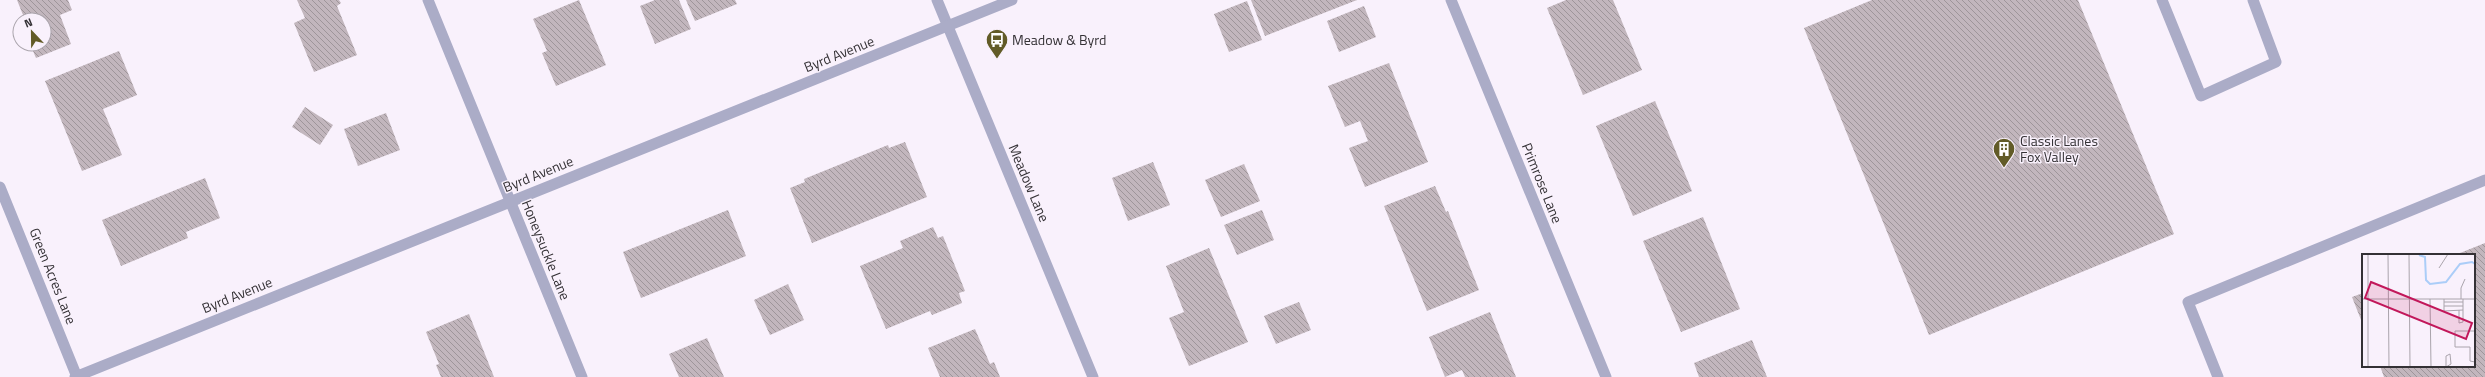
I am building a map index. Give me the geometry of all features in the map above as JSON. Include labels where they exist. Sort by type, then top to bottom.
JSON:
[{"type":"street","name":"Honeysuckle Lane","points":[[428,0],[582,377]]},
{"type":"street","name":"Meadow Lane","points":[[937,0],[1093,377]]},
{"type":"street","name":"Byrd Avenue","points":[[76,377],[509,201],[948,27],[1012,0]]},
{"type":"street","name":"Primrose Lane","points":[[1451,0],[1606,377]]},
{"type":"street","points":[[2162,0],[2200,96],[2276,62],[2253,0]]},
{"type":"street","points":[[2218,377],[2188,302],[2485,180]]},
{"type":"street","name":"Green Acres Lane","points":[[0,187],[76,377]]},
{"type":"building","points":[[17,0],[68,0],[72,10],[60,15],[71,44],[52,52],[52,12],[22,12]]},
{"type":"building","points":[[297,0],[339,0],[341,3],[337,6],[357,55],[314,72],[294,23],[305,18]]},
{"type":"building","points":[[579,0],[606,65],[556,86],[542,53],[547,51],[533,19]]},
{"type":"building","points":[[655,0],[679,0],[691,29],[655,44],[640,6]]},
{"type":"building","points":[[686,0],[735,0],[737,4],[695,21]]},
{"type":"building","points":[[1251,0],[1357,0],[1265,36]]},
{"type":"building","points":[[1566,0],[1613,0],[1642,70],[1583,95],[1547,8]]},
{"type":"building","name":"Classic Lanes Fox Valley","points":[[1872,0],[2078,0],[2174,234],[1929,335],[1804,28]]},
{"type":"building","points":[[1247,1],[1262,40],[1229,52],[1214,14]]},
{"type":"building","points":[[1364,6],[1376,37],[1339,52],[1327,21]]},
{"type":"building","points":[[119,51],[137,95],[103,109],[122,155],[82,171],[45,81]]},
{"type":"building","points":[[33,52],[51,52],[36,58]]},
{"type":"building","points":[[1389,63],[1428,162],[1365,187],[1349,148],[1368,141],[1360,121],[1345,127],[1328,86]]},
{"type":"building","points":[[1655,101],[1692,191],[1633,216],[1596,126]]},
{"type":"building","points":[[305,107],[333,125],[320,145],[292,127]]},
{"type":"building","points":[[386,113],[400,150],[358,166],[344,129]]},
{"type":"building","points":[[905,142],[927,197],[812,243],[790,188],[805,182],[804,179],[888,145],[889,148]]},
{"type":"building","points":[[1153,162],[1170,205],[1128,221],[1112,178]]},
{"type":"building","points":[[1244,164],[1260,201],[1221,217],[1205,180]]},
{"type":"building","points":[[205,178],[220,218],[186,232],[188,238],[121,266],[102,220]]},
{"type":"building","points":[[1435,186],[1446,212],[1448,211],[1479,290],[1427,311],[1384,206]]},
{"type":"building","points":[[728,210],[746,256],[641,298],[623,252]]},
{"type":"building","points":[[1262,210],[1274,240],[1237,255],[1224,225]]},
{"type":"building","points":[[1703,217],[1740,309],[1681,332],[1643,241]]},
{"type":"building","points":[[933,227],[938,238],[943,236],[965,291],[959,293],[962,303],[932,315],[930,311],[886,329],[860,266],[903,248],[900,241]]},
{"type":"building","points":[[2485,243],[2485,377],[2384,377],[2380,367],[2475,367],[2475,254],[2458,254]]},
{"type":"building","points":[[1209,248],[1248,342],[1189,366],[1169,318],[1184,312],[1166,266]]},
{"type":"building","points":[[788,284],[804,320],[770,335],[754,300]]},
{"type":"building","points":[[2362,293],[2362,322],[2352,297]]},
{"type":"building","points":[[1299,302],[1311,330],[1276,344],[1264,316]]},
{"type":"building","points":[[1490,312],[1516,377],[1465,377],[1462,370],[1445,377],[1429,337]]},
{"type":"building","points":[[469,314],[494,377],[441,377],[436,365],[439,364],[426,332]]},
{"type":"building","points":[[975,329],[990,364],[994,362],[1000,377],[940,377],[928,348]]},
{"type":"building","points":[[707,338],[724,377],[679,377],[669,354]]},
{"type":"building","points":[[1752,340],[1767,377],[1699,377],[1694,363]]},
{"type":"place","name":"Meadow & Byrd","points":[[997,60]]},
{"type":"place","name":"Classic Lanes Fox Valley","points":[[2004,168]]}]
